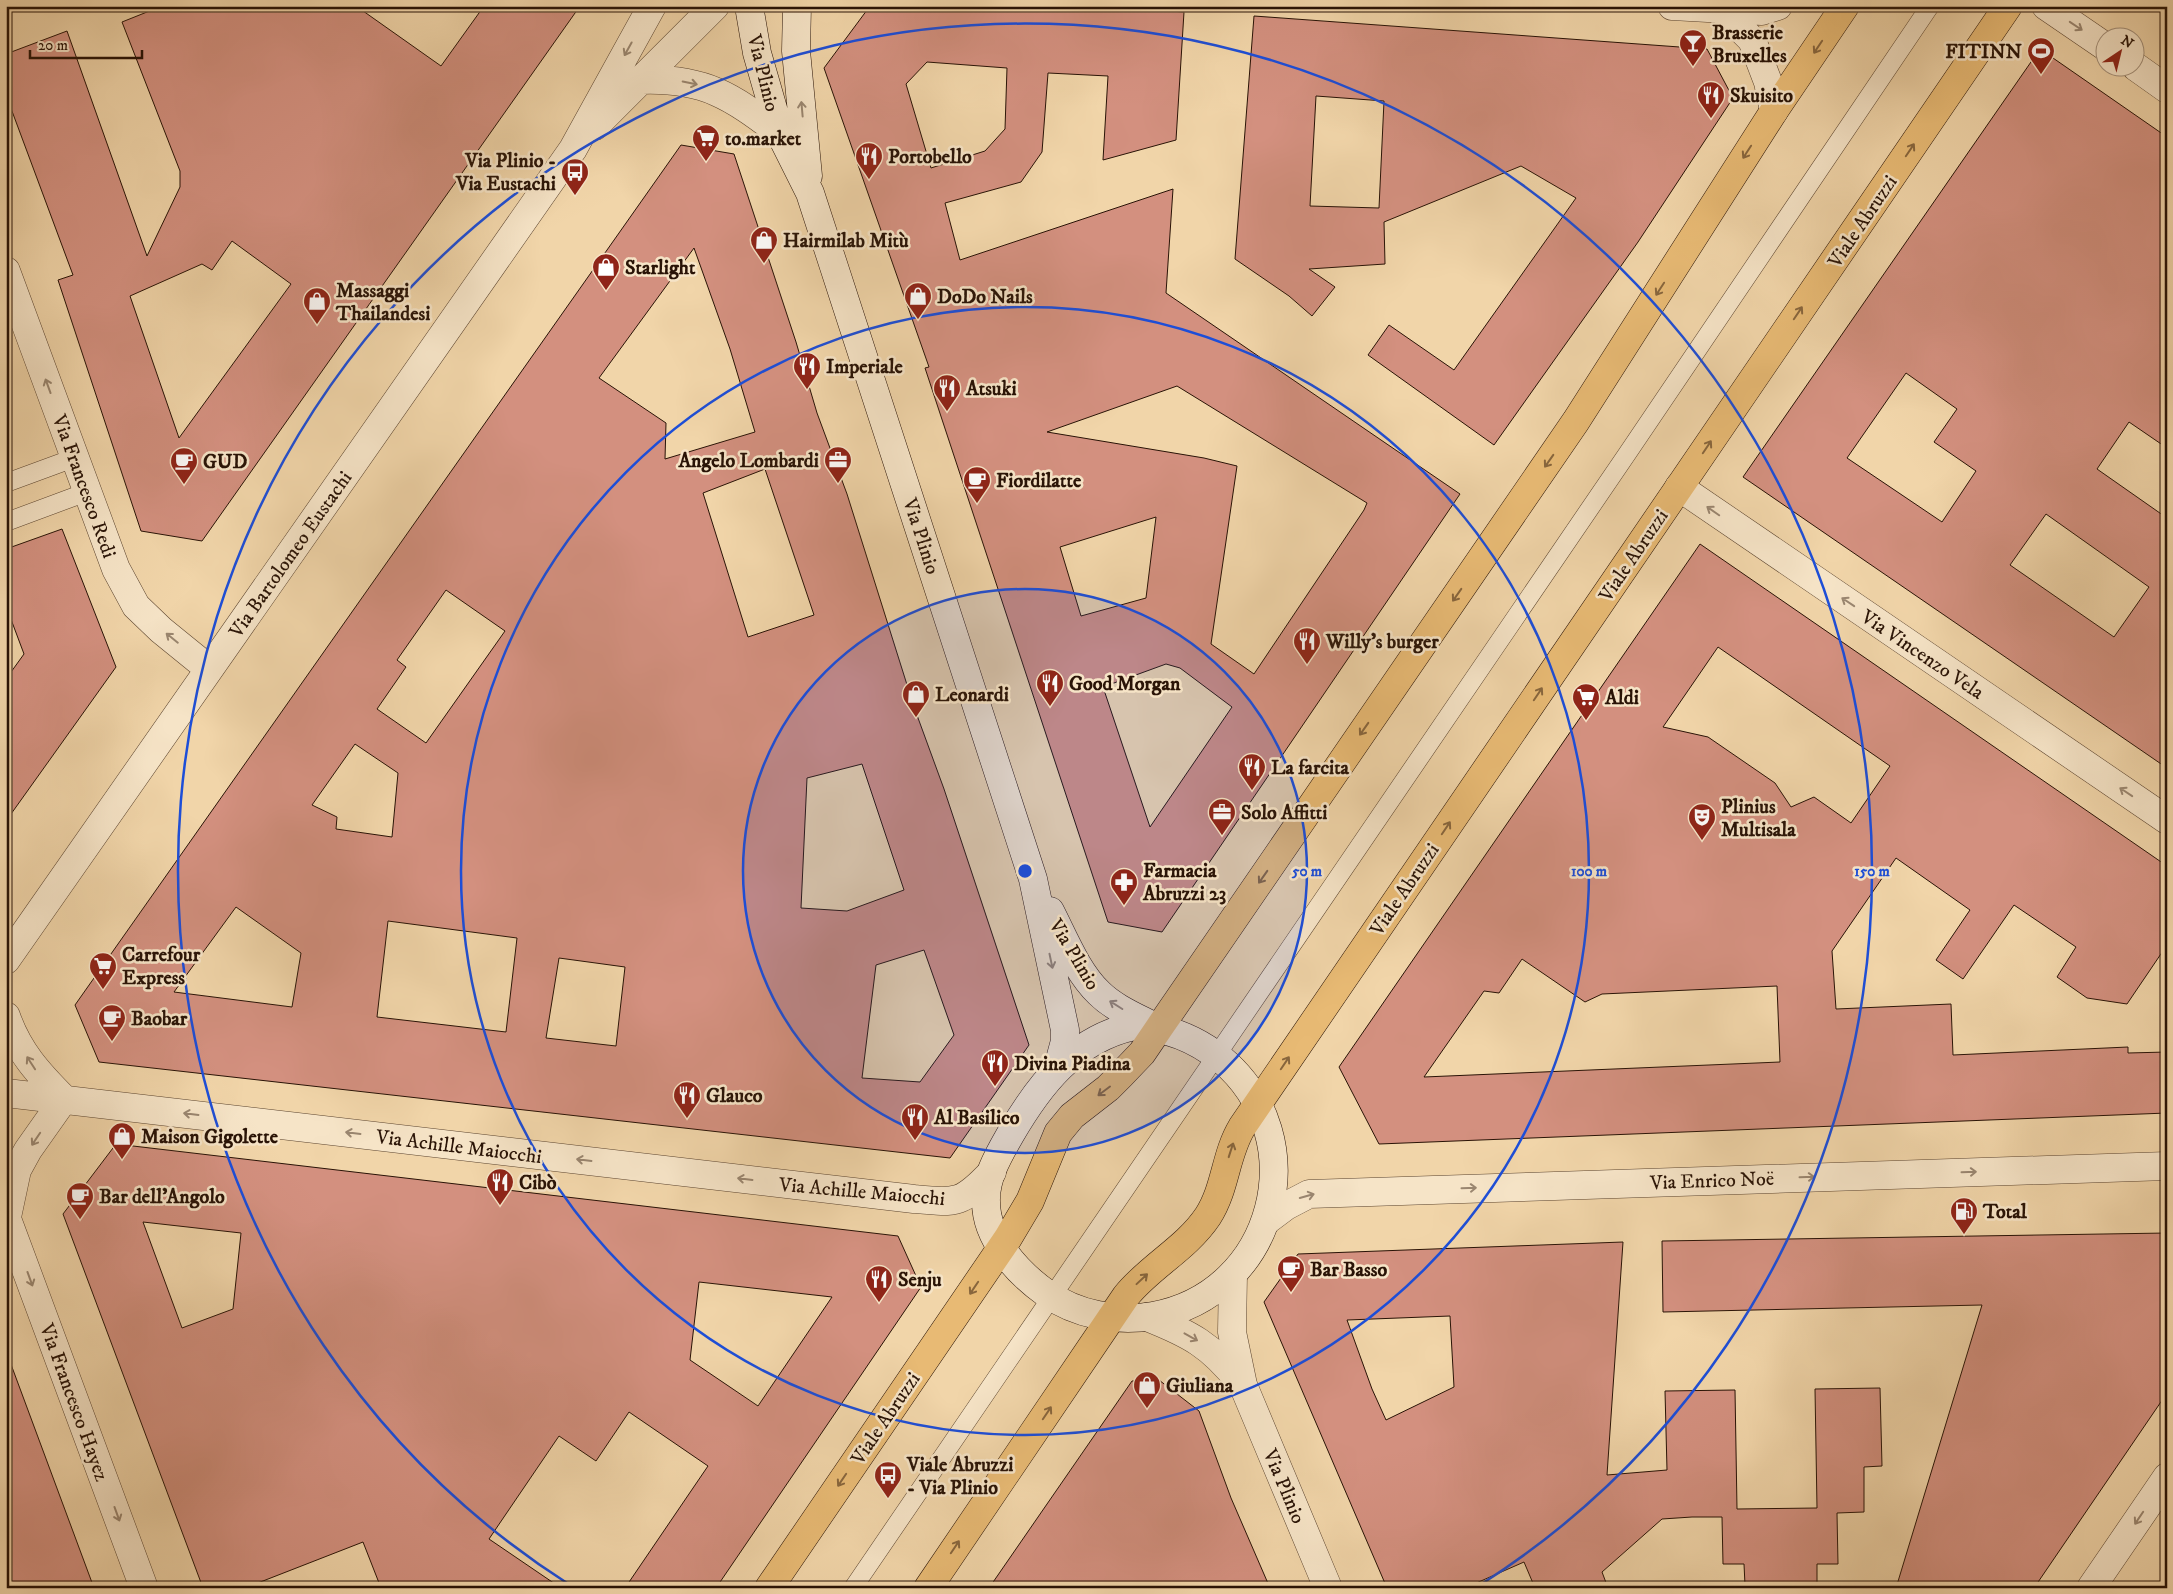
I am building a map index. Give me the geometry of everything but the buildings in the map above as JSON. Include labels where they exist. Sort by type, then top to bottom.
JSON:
[{"type":"main road","name":"Viale Abruzzi","points":[[769,1588],[1002,1248],[1030,1201],[1058,1133],[1072,1116],[1108,1088],[1142,1053],[1576,421],[1774,111],[1845,6]]},
{"type":"main road","name":"Viale Abruzzi","points":[[928,1588],[1133,1287],[1187,1242],[1208,1215],[1224,1180],[1230,1150],[1236,1137],[2008,6]]},
{"type":"street","name":"Via Bartolomeo Eustachi","points":[[6,960],[573,148],[652,6]]},
{"type":"street","name":"Via Bartolomeo Eustachi","points":[[573,148],[715,6]]},
{"type":"street","name":"Via Plinio","points":[[748,6],[757,53],[780,133],[810,193],[1033,879],[1065,1030],[1065,1042],[1058,1067]]},
{"type":"street","name":"Via Plinio","points":[[797,6],[796,51],[810,193]]},
{"type":"street","points":[[1672,6],[1762,11],[1778,6]]},
{"type":"street","points":[[2046,6],[2096,40]]},
{"type":"street","points":[[1722,10],[1752,40],[1768,82],[1774,111]]},
{"type":"street","points":[[2146,74],[2167,89]]},
{"type":"street","points":[[642,80],[671,79],[709,88],[747,108],[780,133]]},
{"type":"street","name":"Via Francesco Redi","points":[[6,271],[116,569],[136,606],[161,630],[210,669]]},
{"type":"street","name":"Via Vincenzo Vela","points":[[1679,488],[2167,820]]},
{"type":"street","name":"Via Plinio","points":[[1033,879],[1090,984],[1100,995],[1113,1004],[1159,1028]]},
{"type":"street","points":[[6,1016],[20,1048],[35,1070],[64,1099],[28,1150],[18,1170],[6,1217]]},
{"type":"street","points":[[1134,1026],[1159,1028],[1191,1040],[1216,1055],[1239,1076],[1258,1104],[1271,1141],[1274,1170],[1272,1198],[1266,1220],[1248,1255],[1233,1274],[1216,1289],[1197,1301],[1177,1310],[1147,1317],[1112,1317],[1083,1311],[1051,1296],[1024,1276],[1002,1248],[987,1213],[987,1185],[1024,1112],[1058,1067],[1079,1050],[1118,1029],[1134,1026]]},
{"type":"street","name":"Via Achille Maiocchi","points":[[6,1093],[944,1202],[966,1197],[992,1172]]},
{"type":"street","name":"Via Enrico Noë","points":[[1266,1220],[1286,1206],[1309,1194],[2167,1166]]},
{"type":"street","name":"Via Francesco Hayez","points":[[6,1217],[144,1588]]},
{"type":"street","name":"Via Plinio","points":[[1233,1274],[1232,1332],[1243,1385],[1328,1588]]},
{"type":"street","name":"Via Plinio","points":[[1147,1317],[1202,1343],[1219,1357],[1243,1385]]},
{"type":"street","points":[[2091,1588],[2167,1477]]},
{"type":"lane","points":[[853,1588],[1930,6]]},
{"type":"lane","points":[[6,483],[74,458]]},
{"type":"lane","points":[[6,522],[87,492]]},
{"type":"place","name":"Brasserie Bruxelles","points":[[1693,67]]},
{"type":"place","name":"FITINN","points":[[2041,75]]},
{"type":"place","name":"Skuisito","points":[[1711,119]]},
{"type":"place","name":"to.market","points":[[706,162]]},
{"type":"place","name":"Portobello","points":[[869,180]]},
{"type":"place","name":"Via Plinio - Via Eustachi","points":[[575,196]]},
{"type":"place","name":"Hairmilab Mitù","points":[[764,264]]},
{"type":"place","name":"Starlight","points":[[606,291]]},
{"type":"place","name":"DoDo Nails","points":[[918,320]]},
{"type":"place","name":"Massaggi Thailandesi","points":[[317,325]]},
{"type":"place","name":"Imperiale","points":[[807,390]]},
{"type":"place","name":"Atsuki","points":[[947,412]]},
{"type":"place","name":"Angelo Lombardi","points":[[838,484]]},
{"type":"place","name":"GUD","points":[[184,485]]},
{"type":"place","name":"Fiordilatte","points":[[977,504]]},
{"type":"place","name":"Willy's burger","points":[[1307,665]]},
{"type":"place","name":"Good Morgan","points":[[1050,707]]},
{"type":"place","name":"Leonardi","points":[[916,718]]},
{"type":"place","name":"Aldi","points":[[1586,721]]},
{"type":"place","name":"La farcita","points":[[1252,791]]},
{"type":"place","name":"Solo Affitti","points":[[1222,836]]},
{"type":"place","name":"Plinius Multisala","points":[[1702,841]]},
{"type":"place","name":"Farmacia Abruzzi 23","points":[[1124,906]]},
{"type":"place","name":"Carrefour Express","points":[[103,990]]},
{"type":"place","name":"Baobar","points":[[112,1042]]},
{"type":"place","name":"Divina Piadina","points":[[995,1087]]},
{"type":"place","name":"Glauco","points":[[687,1119]]},
{"type":"place","name":"Al Basilico","points":[[915,1141]]},
{"type":"place","name":"Maison Gigolette","points":[[122,1160]]},
{"type":"place","name":"Cibò","points":[[500,1206]]},
{"type":"place","name":"Bar dell'Angolo","points":[[80,1220]]},
{"type":"place","name":"Total","points":[[1964,1235]]},
{"type":"place","name":"Bar Basso","points":[[1291,1293]]},
{"type":"place","name":"Senju","points":[[879,1303]]},
{"type":"place","name":"Giuliana","points":[[1147,1409]]},
{"type":"place","name":"Viale Abruzzi - Via Plinio","points":[[888,1499]]}]
